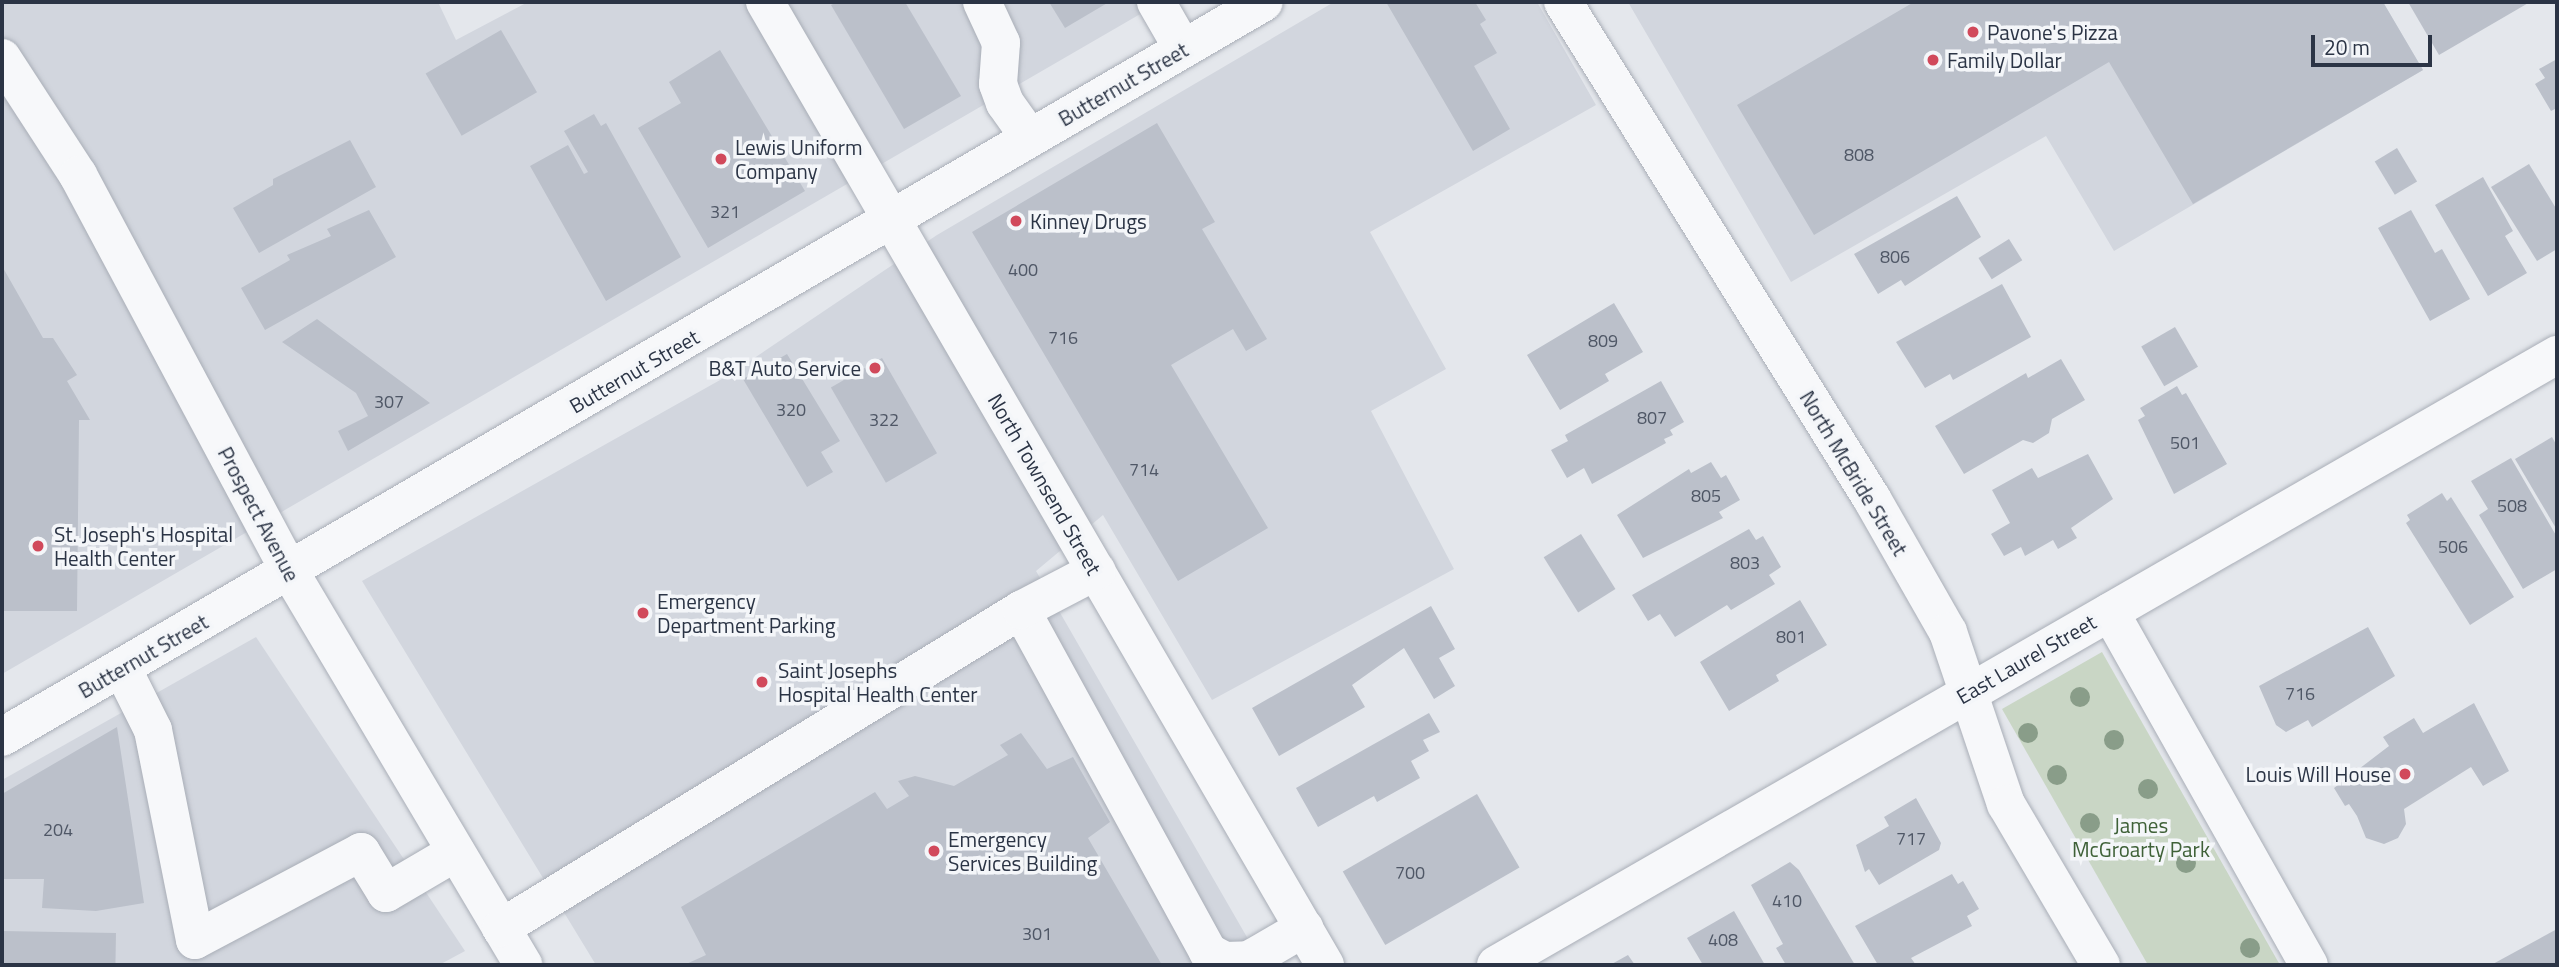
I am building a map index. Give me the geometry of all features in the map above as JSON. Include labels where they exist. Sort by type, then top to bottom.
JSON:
[{"type":"street","name":"North Townsend Street","points":[[765,2],[1325,965]]},
{"type":"street","points":[[982,2],[1001,43],[998,84],[1004,103],[1030,138]]},
{"type":"street","points":[[1156,2],[1183,49]]},
{"type":"street","name":"Butternut Street","points":[[2,737],[290,572],[1264,2]]},
{"type":"street","name":"North McBride Street","points":[[1563,2],[1872,499],[1948,632],[2006,804],[2101,965]]},
{"type":"street","name":"Prospect Avenue","points":[[2,58],[78,175],[290,572],[523,965]]},
{"type":"street","name":"East Laurel Street","points":[[1496,965],[2557,355]]},
{"type":"street","points":[[501,928],[1021,610],[1096,571]]},
{"type":"street","points":[[1021,610],[1208,952],[1225,961],[1249,960],[1304,928]]},
{"type":"street","points":[[2110,612],[2309,965]]},
{"type":"street","points":[[122,668],[153,730],[195,940],[361,852],[386,893],[456,852]]},
{"type":"shaded area","points":[[2,2],[438,2],[456,40],[528,2],[1161,2],[2,674]]},
{"type":"shaded area","points":[[1334,2],[1537,2],[1596,105],[1370,232],[1446,369],[1371,411],[1454,569],[1212,700],[1103,515],[1036,571],[1263,965],[596,965],[362,581],[729,375],[937,235]]},
{"type":"shaded area","points":[[1628,2],[2383,2],[2423,70],[2114,251],[2046,136],[1791,282]]},
{"type":"shaded area","points":[[256,637],[465,951],[439,965],[2,965],[2,780]]},
{"type":"green space","name":"James McGroarty Park","points":[[2102,652],[2280,965],[2148,965],[2002,709]]},
{"type":"building","points":[[837,2],[905,2],[961,96],[904,129],[831,5]]},
{"type":"building","points":[[1049,2],[1109,2],[1065,28]]},
{"type":"building","points":[[1386,2],[1475,2],[1486,20],[1480,24],[1497,53],[1474,66],[1510,129],[1473,151]]},
{"type":"building","points":[[1914,2],[2383,2],[2423,70],[2193,204],[2109,62],[1814,235],[1737,105]]},
{"type":"building","points":[[2408,2],[2530,2],[2439,55]]},
{"type":"building","points":[[501,30],[537,92],[462,136],[426,74]]},
{"type":"building","name":"Lewis Uniform Company","points":[[720,50],[805,191],[708,248],[638,128],[681,103],[669,82]]},
{"type":"building","points":[[2557,59],[2557,108],[2551,111],[2535,84],[2545,78],[2539,69]]},
{"type":"building","points":[[594,114],[601,126],[606,123],[681,257],[606,301],[530,166],[568,145],[584,174],[588,172],[564,131]]},
{"type":"building","points":[[1157,123],[1215,222],[1202,229],[1267,339],[1246,351],[1233,329],[1171,365],[1268,528],[1178,581],[972,232]]},
{"type":"building","points":[[350,140],[376,187],[259,253],[233,208],[273,185],[273,179]]},
{"type":"building","points":[[2397,148],[2417,181],[2395,195],[2375,161]]},
{"type":"building","points":[[2529,164],[2557,210],[2557,249],[2537,261],[2491,187]]},
{"type":"building","points":[[2483,177],[2513,231],[2505,236],[2527,273],[2488,296],[2435,205]]},
{"type":"building","points":[[1957,196],[1981,237],[1905,286],[1901,280],[1878,294],[1854,254]]},
{"type":"building","points":[[369,210],[396,257],[265,330],[241,288],[290,260],[287,255],[331,236],[327,229]]},
{"type":"building","points":[[2411,210],[2435,253],[2442,249],[2470,299],[2430,321],[2378,228]]},
{"type":"building","points":[[2009,239],[2022,260],[1992,279],[1978,258]]},
{"type":"building","points":[[2,266],[43,338],[53,338],[77,375],[67,381],[90,420],[79,420],[77,611],[2,611]]},
{"type":"building","points":[[2002,284],[2031,337],[1953,380],[1950,374],[1925,388],[1896,342]]},
{"type":"building","points":[[1614,303],[1643,352],[1605,374],[1609,381],[1560,410],[1527,355]]},
{"type":"building","points":[[317,319],[430,403],[348,451],[338,431],[368,416],[356,393],[282,342]]},
{"type":"building","points":[[2175,327],[2198,367],[2164,386],[2141,347]]},
{"type":"building","points":[[787,354],[840,441],[821,452],[833,472],[807,487],[743,379]]},
{"type":"building","points":[[882,358],[937,453],[886,483],[831,388]]},
{"type":"building","points":[[2061,359],[2085,400],[2052,419],[2049,433],[2033,443],[2023,440],[1964,474],[1935,426],[2026,373],[2028,378]]},
{"type":"building","points":[[1661,381],[1684,422],[1670,430],[1673,435],[1664,439],[1666,443],[1592,484],[1584,468],[1567,478],[1551,450],[1568,441],[1565,435]]},
{"type":"building","points":[[2177,386],[2182,395],[2186,393],[2227,464],[2174,494],[2138,420],[2145,416],[2140,408]]},
{"type":"building","points":[[2552,437],[2557,446],[2557,530],[2515,459]]},
{"type":"building","points":[[2088,454],[2113,499],[2071,528],[2077,538],[2058,549],[2053,540],[2025,556],[2021,547],[2004,556],[1991,534],[2010,523],[1992,490],[2032,468],[2038,478]]},
{"type":"building","points":[[2511,458],[2557,537],[2557,569],[2523,589],[2479,515],[2488,509],[2471,481]]},
{"type":"building","points":[[1711,462],[1721,478],[1726,475],[1740,500],[1719,512],[1723,518],[1643,558],[1617,515],[1689,469],[1691,473]]},
{"type":"building","points":[[2442,493],[2447,501],[2451,497],[2514,597],[2470,625],[2406,523],[2410,520],[2407,515]]},
{"type":"building","points":[[1749,529],[1756,540],[1763,536],[1781,567],[1769,575],[1775,584],[1731,610],[1727,605],[1675,637],[1660,614],[1648,621],[1632,595]]},
{"type":"building","points":[[1581,534],[1615,589],[1578,612],[1544,557]]},
{"type":"building","points":[[1800,600],[1827,645],[1776,675],[1779,681],[1729,711],[1700,662]]},
{"type":"building","points":[[1431,606],[1455,649],[1439,658],[1455,686],[1434,699],[1404,648],[1352,685],[1365,707],[1279,756],[1252,708]]},
{"type":"building","points":[[2368,627],[2395,676],[2312,727],[2308,720],[2286,732],[2276,725],[2259,686]]},
{"type":"building","name":"Louis Will House","points":[[2474,703],[2509,771],[2483,786],[2471,767],[2404,809],[2406,824],[2398,838],[2384,844],[2366,838],[2357,816],[2349,804],[2345,806],[2334,788],[2389,746],[2383,737],[2414,718],[2423,733]]},
{"type":"building","points":[[1429,713],[1440,732],[1423,740],[1429,751],[1411,761],[1420,778],[1377,802],[1374,796],[1318,827],[1296,788]]},
{"type":"building","points":[[117,727],[144,903],[96,911],[42,908],[44,879],[2,879],[2,794]]},
{"type":"building","name":"Emergency Services Building","points":[[1021,733],[1047,769],[1073,757],[1110,822],[1088,838],[1162,965],[684,965],[706,955],[681,907],[875,792],[887,809],[909,796],[898,781],[915,776],[954,786],[1008,755],[1000,745]]},
{"type":"building","points":[[1477,794],[1520,868],[1385,945],[1343,871]]},
{"type":"building","points":[[1916,798],[1941,843],[1939,850],[1879,885],[1869,869],[1865,872],[1856,845],[1889,826],[1884,817]]},
{"type":"building","points":[[1790,862],[1799,870],[1855,965],[1786,965],[1776,948],[1783,944],[1751,885]]},
{"type":"building","points":[[1952,874],[1958,884],[1963,881],[1979,909],[1967,916],[1972,926],[1911,958],[1916,965],[1878,965],[1855,926]]},
{"type":"building","points":[[1734,911],[1765,965],[1703,965],[1687,938]]},
{"type":"building","points":[[2557,929],[2557,965],[2491,965]]},
{"type":"building","points":[[2,931],[116,933],[115,965],[2,965]]},
{"type":"building","points":[[1628,955],[1635,965],[1610,965]]},
{"type":"place","name":"Pavone's Pizza","points":[[1973,32]]},
{"type":"place","name":"Family Dollar","points":[[1933,60]]},
{"type":"place","name":"Lewis Uniform Company","points":[[721,159]]},
{"type":"place","name":"Kinney Drugs","points":[[1016,221]]},
{"type":"place","name":"B&T Auto Service","points":[[875,368]]},
{"type":"place","name":"St. Joseph's Hospital Health Center","points":[[38,546]]},
{"type":"place","name":"Emergency Department Parking","points":[[643,613]]},
{"type":"place","name":"Saint Josephs Hospital Health Center","points":[[762,682]]},
{"type":"place","name":"Louis Will House","points":[[2405,774]]},
{"type":"place","name":"Emergency Services Building","points":[[934,851]]}]
